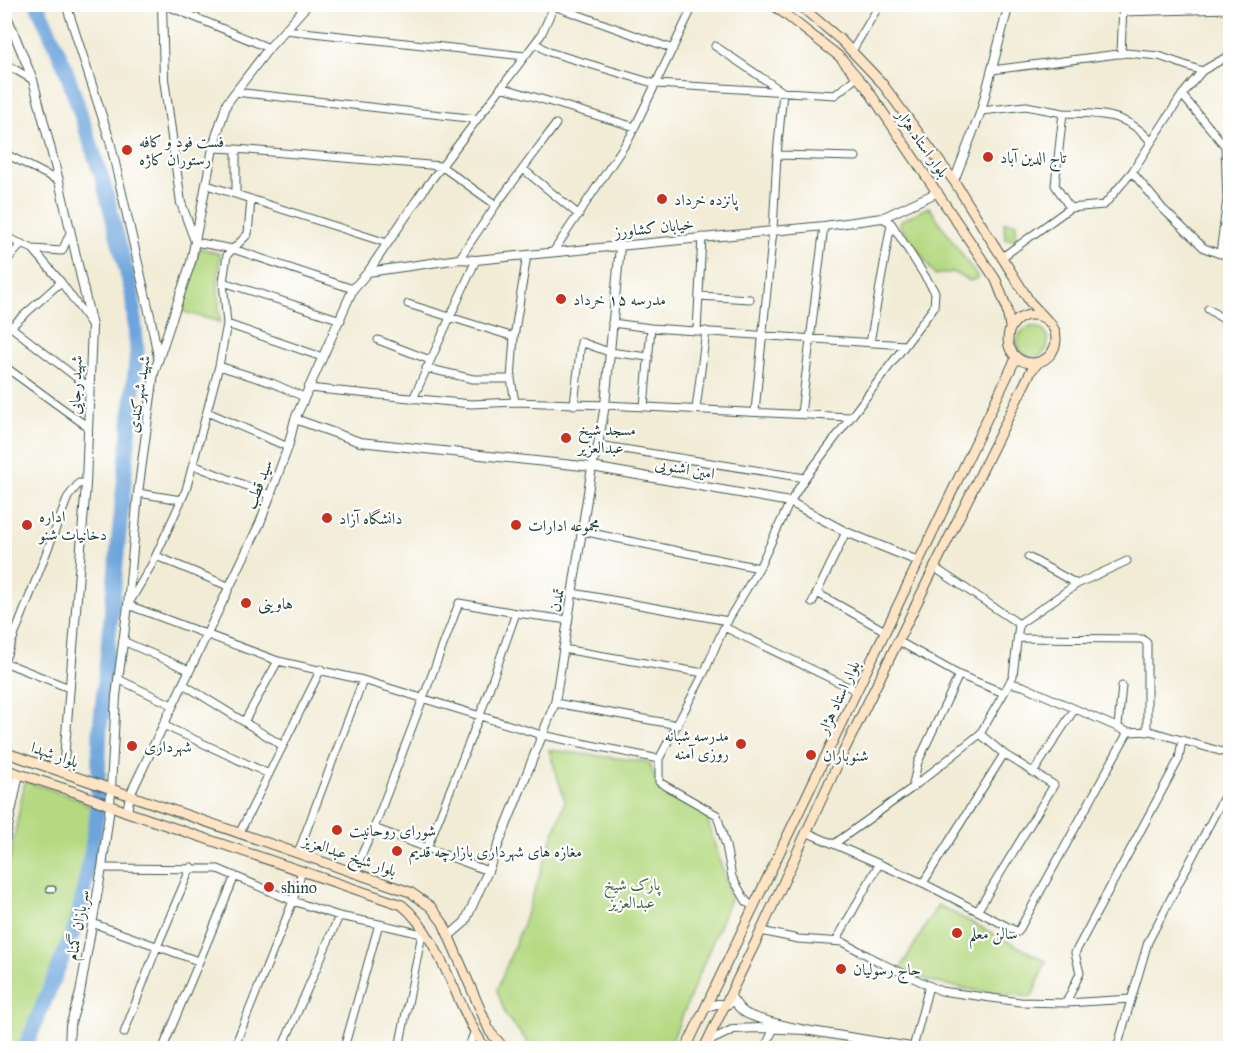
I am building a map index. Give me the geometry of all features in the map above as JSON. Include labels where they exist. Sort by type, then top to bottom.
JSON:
[{"type":"main road","name":"بلوار استاد هژار","points":[[772,4],[840,57],[857,77],[938,192],[996,280],[1006,306],[1010,327]]},
{"type":"main road","name":"بلوار استاد هژار","points":[[798,4],[852,51],[881,82],[954,182],[1030,302],[1046,319]]},
{"type":"main road","points":[[938,192],[954,182]]},
{"type":"main road","points":[[1034,314],[1046,319],[1055,331],[1055,345],[1047,358],[1038,363],[1023,362],[1016,358],[1007,342],[1010,327],[1020,317],[1027,315],[1034,314]]},
{"type":"main road","name":"بلوار استاد هژار","points":[[686,1048],[1016,358]]},
{"type":"main road","name":"بلوار استاد هژار","points":[[706,1045],[898,642],[1031,371],[1038,363]]},
{"type":"main road","points":[[918,561],[935,568]]},
{"type":"main road","name":"بلوار شهدا","points":[[4,752],[108,788]]},
{"type":"main road","name":"بلوار شهدا","points":[[4,769],[106,804]]},
{"type":"main road","name":"بلوار شیخ عبدالعزیز","points":[[108,788],[410,892],[431,907],[449,936],[490,1032],[504,1048]]},
{"type":"main road","name":"بلوار شیخ عبدالعزیز","points":[[106,804],[402,905],[412,913],[434,949],[474,1033],[485,1048]]},
{"type":"main road","points":[[746,923],[761,931]]},
{"type":"main road","points":[[434,949],[449,936]]},
{"type":"main road","points":[[693,1035],[706,1045]]},
{"type":"street","points":[[66,4],[110,141],[158,357]]},
{"type":"street","points":[[269,48],[163,4],[164,79],[181,204],[195,242],[233,249],[353,289]]},
{"type":"street","name":"شهید شهرکندی","points":[[106,804],[138,493],[158,357],[191,262],[213,148],[227,103],[269,48],[308,4]]},
{"type":"street","points":[[564,9],[573,4]]},
{"type":"street","points":[[553,252],[635,127],[692,7],[671,4]]},
{"type":"street","points":[[852,51],[880,4]]},
{"type":"street","points":[[954,182],[981,111],[1009,4]]},
{"type":"street","points":[[423,191],[535,44],[554,5],[673,49]]},
{"type":"street","points":[[1121,54],[1123,8],[1230,9]]},
{"type":"street","name":"شهید رجایی","points":[[4,9],[33,80],[92,326],[86,484],[63,773]]},
{"type":"street","points":[[285,30],[525,56]]},
{"type":"street","points":[[535,44],[549,52],[656,84],[835,95],[857,77]]},
{"type":"street","points":[[716,45],[783,92]]},
{"type":"street","points":[[992,70],[1121,54],[1159,56],[1202,71]]},
{"type":"street","points":[[1001,258],[1070,208],[1104,205],[1132,172],[1182,95],[1202,71],[1230,55]]},
{"type":"street","points":[[4,63],[33,80]]},
{"type":"street","points":[[501,87],[635,127]]},
{"type":"street","points":[[235,92],[477,119]]},
{"type":"street","points":[[755,411],[764,335],[783,92]]},
{"type":"street","points":[[1182,95],[1228,146],[1229,199],[1220,254]]},
{"type":"street","points":[[981,111],[1026,106],[1063,113],[1110,115],[1129,122],[1144,133],[1151,142]]},
{"type":"street","points":[[1063,113],[1055,185],[1070,208]]},
{"type":"street","points":[[459,259],[556,124]]},
{"type":"street","points":[[213,148],[441,166],[496,205]]},
{"type":"street","points":[[236,149],[236,194]]},
{"type":"street","points":[[4,153],[59,181]]},
{"type":"street","points":[[777,155],[856,157]]},
{"type":"street","points":[[523,169],[579,215]]},
{"type":"street","points":[[1132,172],[1163,209],[1204,248],[1220,254],[1230,253]]},
{"type":"street","points":[[207,185],[387,243]]},
{"type":"street","name":"سید قطب","points":[[127,812],[130,795],[260,523],[288,447],[295,419],[353,289],[368,272],[423,191]]},
{"type":"street","name":"خیابان کشاورز","points":[[368,272],[459,259],[476,260],[824,226],[882,218],[938,192]]},
{"type":"street","points":[[251,199],[248,234],[227,255],[223,282],[227,324],[219,366],[193,465],[181,500],[156,556],[128,605],[278,661],[363,680],[542,735],[658,759]]},
{"type":"street","points":[[754,908],[746,901],[732,877],[717,815],[659,782],[658,759],[678,725],[726,624],[759,568],[790,502],[805,477],[934,307],[935,292],[891,224],[882,218]]},
{"type":"street","points":[[870,342],[891,224]]},
{"type":"street","points":[[801,414],[824,226]]},
{"type":"street","points":[[4,236],[33,249],[63,251],[70,233]]},
{"type":"street","points":[[697,330],[702,237]]},
{"type":"street","points":[[4,263],[22,244]]},
{"type":"street","name":"تمدن","points":[[449,936],[465,921],[488,871],[555,703],[592,467],[605,405],[620,246]]},
{"type":"street","points":[[33,249],[61,282],[92,326]]},
{"type":"street","points":[[515,402],[511,379],[514,337],[527,255]]},
{"type":"street","points":[[413,399],[476,260]]},
{"type":"street","points":[[4,333],[61,282]]},
{"type":"street","points":[[223,282],[341,320]]},
{"type":"street","points":[[699,296],[750,299]]},
{"type":"street","points":[[408,304],[514,337]]},
{"type":"street","points":[[1208,309],[1226,321],[1230,327]]},
{"type":"street","points":[[612,323],[651,328],[905,345]]},
{"type":"street","points":[[227,324],[322,357]]},
{"type":"street","points":[[11,327],[90,387]]},
{"type":"street","points":[[644,407],[651,328]]},
{"type":"street","points":[[696,409],[706,331]]},
{"type":"street","points":[[378,340],[430,360]]},
{"type":"street","points":[[574,405],[581,342],[609,352],[649,357]]},
{"type":"street","points":[[4,366],[88,427]]},
{"type":"street","points":[[219,366],[306,392],[471,404],[515,402],[605,405],[850,417]]},
{"type":"street","points":[[426,368],[472,379],[511,379]]},
{"type":"street","points":[[207,412],[288,447]]},
{"type":"street","name":"امین اشنویی","points":[[295,419],[360,442],[592,467],[790,502],[846,532],[918,561]]},
{"type":"street","points":[[598,445],[805,477]]},
{"type":"street","points":[[193,465],[270,495]]},
{"type":"street","points":[[69,688],[4,662],[68,497],[79,483],[86,484]]},
{"type":"street","points":[[138,493],[181,500]]},
{"type":"street","points":[[582,531],[759,568]]},
{"type":"street","points":[[812,603],[846,532]]},
{"type":"street","points":[[156,556],[228,586]]},
{"type":"street","points":[[1028,557],[1077,584]]},
{"type":"street","points":[[1019,624],[1077,584],[1127,561]]},
{"type":"street","points":[[935,568],[1019,624]]},
{"type":"street","points":[[573,592],[726,624],[857,691]]},
{"type":"street","points":[[817,592],[885,631]]},
{"type":"street","points":[[354,871],[374,828],[459,603],[516,614],[568,620]]},
{"type":"street","points":[[427,848],[480,715],[516,614]]},
{"type":"street","points":[[834,844],[912,788],[980,734],[1010,683],[1019,638],[1019,624]]},
{"type":"street","points":[[1019,638],[1142,639],[1147,643],[1148,658],[1147,732]]},
{"type":"street","points":[[123,641],[189,670]]},
{"type":"street","points":[[898,642],[959,675],[1004,693]]},
{"type":"street","points":[[563,649],[704,673]]},
{"type":"street","points":[[244,722],[278,661]]},
{"type":"street","points":[[239,834],[321,669]]},
{"type":"street","points":[[912,788],[918,762],[959,675]]},
{"type":"street","points":[[118,679],[172,705]]},
{"type":"street","points":[[298,853],[363,680]]},
{"type":"street","points":[[1010,683],[1023,686],[1128,732],[1147,732],[1230,754]]},
{"type":"street","points":[[183,684],[283,746]]},
{"type":"street","points":[[1118,726],[1122,686]]},
{"type":"street","points":[[555,703],[678,725]]},
{"type":"street","points":[[1033,772],[1074,710]]},
{"type":"street","points":[[163,725],[269,774]]},
{"type":"street","points":[[806,832],[923,883],[1018,932],[1128,732]]},
{"type":"street","points":[[978,910],[1054,785],[1004,754],[980,734]]},
{"type":"street","points":[[1066,1003],[1080,973],[1075,953],[1179,759],[1182,740]]},
{"type":"street","points":[[923,883],[1004,754]]},
{"type":"street","points":[[4,846],[19,774]]},
{"type":"street","points":[[1117,1048],[1148,942],[1230,785]]},
{"type":"street","name":"سربازان گمنام","points":[[69,1048],[70,1026],[80,993],[102,868],[106,804]]},
{"type":"street","points":[[374,828],[488,871]]},
{"type":"street","points":[[836,941],[879,864]]},
{"type":"street","points":[[124,1033],[191,867]]},
{"type":"street","points":[[102,868],[218,868],[293,901],[339,916],[424,934],[401,1048]]},
{"type":"street","points":[[234,1048],[293,901],[302,871]]},
{"type":"street","points":[[165,1048],[165,1042],[235,876]]},
{"type":"street","points":[[282,1048],[339,916]]},
{"type":"street","points":[[92,923],[198,961]]},
{"type":"street","points":[[344,1048],[379,924]]},
{"type":"street","points":[[761,931],[798,939],[843,942],[880,963],[941,991],[1020,1002],[1066,1003],[1131,999]]},
{"type":"street","points":[[912,1048],[929,986]]},
{"type":"street","points":[[732,991],[731,997],[744,1012]]},
{"type":"street","points":[[706,1007],[717,1004],[737,1004],[744,1012],[755,1018],[805,1030]]},
{"type":"street","points":[[706,1045],[734,1029],[774,1028],[805,1030],[917,1048]]},
{"type":"street","points":[[765,1048],[774,1028]]},
{"type":"street","points":[[468,1048],[474,1033]]},
{"type":"street","points":[[860,1048],[864,1040]]},
{"type":"green space","points":[[929,207],[978,278],[970,281],[952,272],[935,275],[899,224],[902,220]]},
{"type":"green space","points":[[1004,222],[1016,223],[1016,240],[1005,239]]},
{"type":"green space","points":[[200,248],[220,254],[218,286],[220,322],[181,311]]},
{"type":"green space","points":[[1033,327],[1044,331],[1048,342],[1044,353],[1033,357],[1022,353],[1018,342],[1022,331]]},
{"type":"green space","name":"پارک شیخ عبدالعزیز","points":[[549,750],[649,762],[658,786],[704,809],[731,897],[669,1048],[533,1048],[506,1016],[497,990],[523,924],[565,801]]},
{"type":"green space","points":[[25,781],[76,798],[92,808],[80,892],[69,931],[21,1048],[5,1048],[5,884]]},
{"type":"green space","name":"سالن معلم","points":[[938,905],[1046,961],[1032,997],[965,989],[930,981],[900,969]]},
{"type":"waterway","points":[[25,1048],[77,923],[92,848],[97,813],[100,729],[137,351],[132,293],[103,181],[65,67],[37,4]]},
{"type":"place","name":"فست فود و کافه رستوران کاژه","points":[[127,150]]},
{"type":"place","name":"تاج الدین آباد","points":[[988,157]]},
{"type":"place","name":"پانزده خرداد","points":[[662,199]]},
{"type":"place","name":"مدرسه ۱۵ خرداد","points":[[561,299]]},
{"type":"place","name":"مسجد شیخ عبدالعزیر","points":[[566,438]]},
{"type":"place","name":"دانشگاه آزاد","points":[[327,518]]},
{"type":"place","name":"اداره دخانیات شنو","points":[[27,525]]},
{"type":"place","name":"مجموعه ادارات","points":[[516,525]]},
{"type":"place","name":"هاوینی","points":[[246,603]]},
{"type":"place","name":"مدرسه شبانه روزی آمنه","points":[[741,744]]},
{"type":"place","name":"شهرداری","points":[[132,746]]},
{"type":"place","name":"شنوباران","points":[[811,755]]},
{"type":"place","name":"شورای روحانیت","points":[[337,830]]},
{"type":"place","name":"مغازه های شهرداری بازارچه قدیم","points":[[397,851]]},
{"type":"place","name":"shino","points":[[269,887]]},
{"type":"place","name":"سالن معلم","points":[[957,933]]},
{"type":"place","name":"حاج رسولیان","points":[[841,969]]}]
